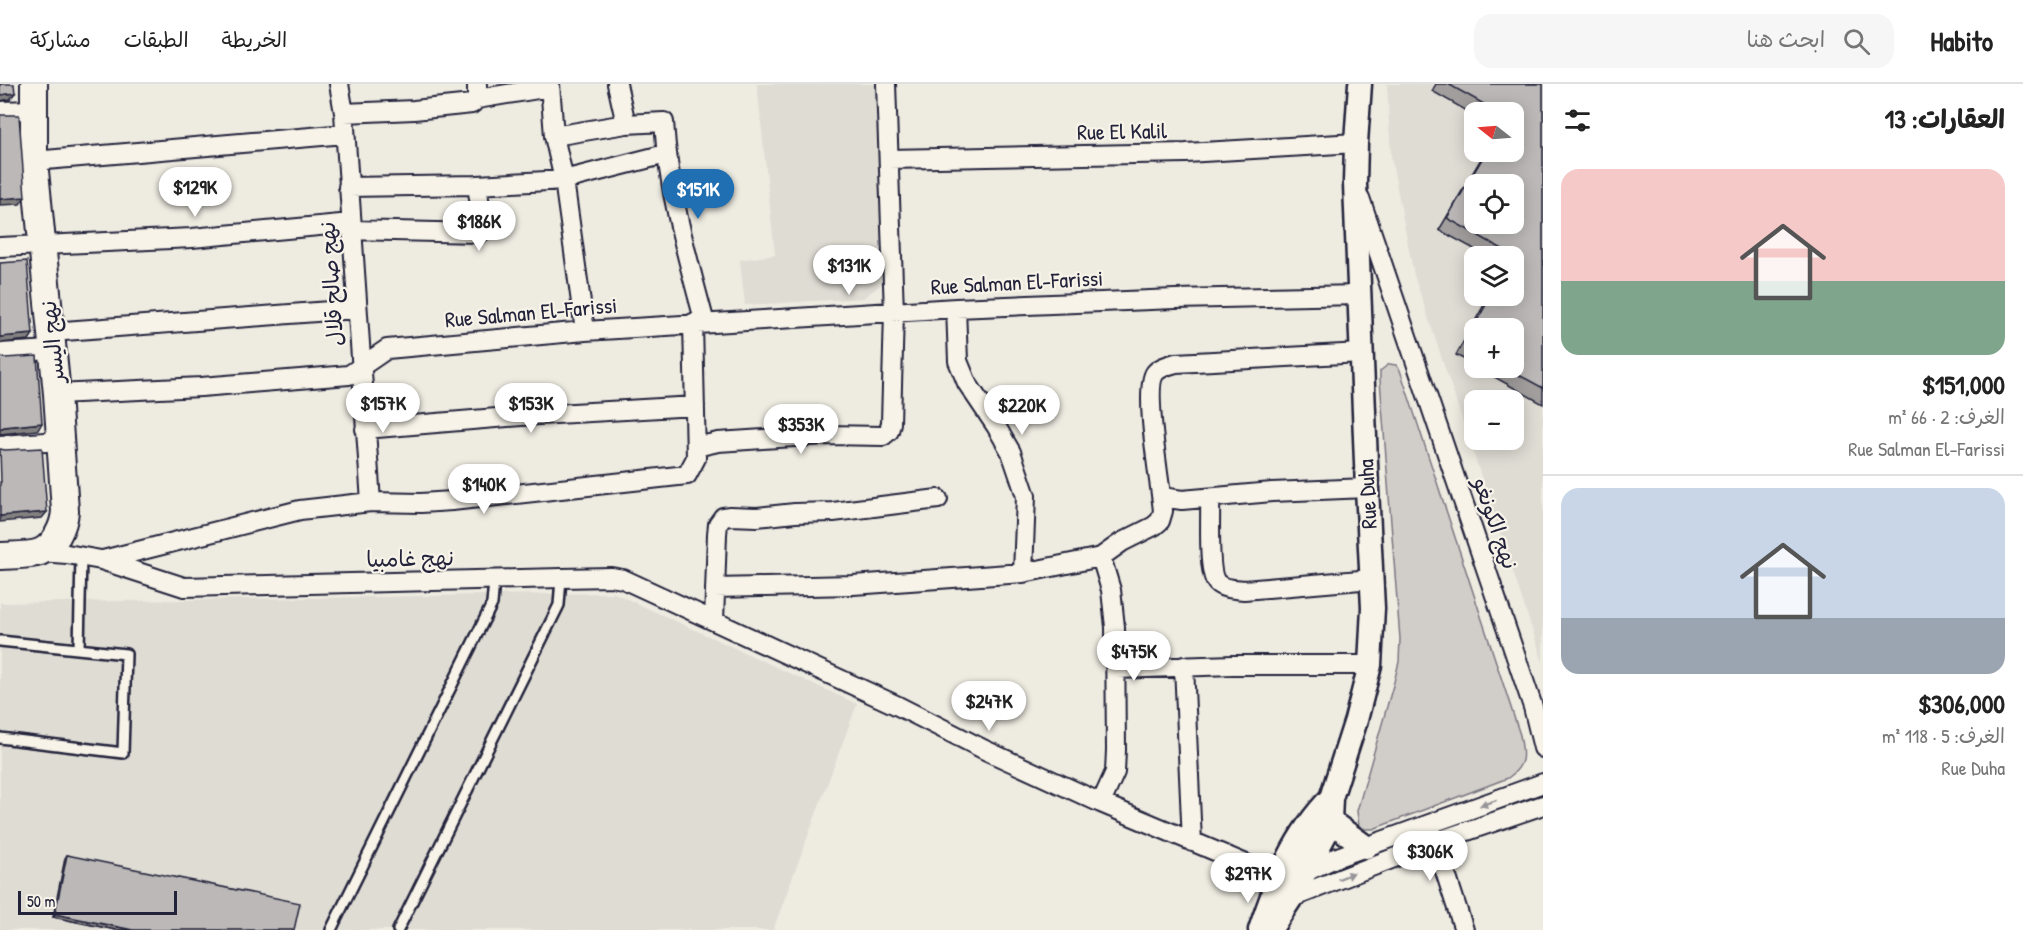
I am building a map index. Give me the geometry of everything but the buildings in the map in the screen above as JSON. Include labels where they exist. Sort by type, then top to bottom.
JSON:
[{"type":"main road","name":"نهج اليسر","points":[[34,84],[34,161],[57,394],[65,511],[64,522],[50,545],[40,552]]},
{"type":"main road","points":[[0,556],[40,552]]},
{"type":"street","name":"نهج صالح قلال","points":[[339,84],[344,113],[370,502]]},
{"type":"street","points":[[617,84],[626,124]]},
{"type":"street","points":[[696,447],[718,442],[826,435],[883,436],[889,431],[894,312],[886,84]]},
{"type":"street","name":"Rue Duha","points":[[1282,894],[1294,869],[1308,823],[1330,810],[1370,665],[1373,634],[1355,184],[1360,84]]},
{"type":"street","points":[[344,113],[472,104],[477,91],[550,85],[554,136],[564,180],[585,331]]},
{"type":"street","points":[[0,111],[33,110]]},
{"type":"street","points":[[101,560],[300,510],[370,502],[452,501],[687,475],[696,458],[695,406],[699,323],[666,154],[664,122],[626,124],[554,136]]},
{"type":"street","points":[[34,161],[345,134]]},
{"type":"street","name":"Rue El Kalil","points":[[890,159],[1186,153],[1356,143]]},
{"type":"street","points":[[348,188],[564,180],[666,154]]},
{"type":"street","name":"نهج الكونغو","points":[[1355,184],[1533,707],[1543,748]]},
{"type":"street","points":[[0,247],[43,247],[351,227],[479,233],[483,226],[477,185]]},
{"type":"street","name":"Rue Salman El-Farissi","points":[[361,368],[374,356],[387,349],[585,331],[956,308],[1175,299],[1360,295]]},
{"type":"street","points":[[956,308],[958,361],[962,372],[1011,452],[1026,496],[1023,573]]},
{"type":"street","points":[[0,353],[52,341],[356,309]]},
{"type":"street","points":[[715,588],[853,585],[1023,573],[1101,557],[1122,542],[1154,526],[1160,521],[1163,511],[1151,383],[1155,373],[1176,363],[1362,353]]},
{"type":"street","points":[[57,394],[201,387],[326,377],[349,375],[361,368]]},
{"type":"street","points":[[365,429],[520,416],[695,406]]},
{"type":"street","points":[[0,445],[61,441]]},
{"type":"street","points":[[1162,497],[1182,500],[1272,492],[1367,488]]},
{"type":"street","points":[[1210,498],[1211,571],[1217,583],[1228,588],[1244,590],[1372,579]]},
{"type":"street","points":[[714,621],[717,534],[718,524],[723,517],[757,518],[795,513],[833,512],[938,499]]},
{"type":"street","name":"نهج غامبيا","points":[[40,552],[101,560],[184,586],[611,577],[623,579],[898,706],[985,750],[1101,803],[1253,867]]},
{"type":"street","points":[[1101,557],[1111,590],[1116,669],[1114,772],[1101,803]]},
{"type":"street","points":[[1116,669],[1184,666],[1370,665]]},
{"type":"street","points":[[1184,666],[1192,842]]},
{"type":"street","name":"نهج الكونغو","points":[[1533,707],[1543,724]]},
{"type":"street","points":[[1253,867],[1294,869],[1366,847],[1543,783]]},
{"type":"street","points":[[1260,930],[1282,894],[1543,805]]},
{"type":"street","points":[[1330,810],[1366,847]]},
{"type":"street","points":[[1429,823],[1464,930]]},
{"type":"street","points":[[1253,867],[1282,894]]},
{"type":"street","points":[[1270,930],[1282,894]]},
{"type":"lane","points":[[79,649],[81,556]]},
{"type":"lane","points":[[398,930],[560,605],[561,578]]},
{"type":"lane","points":[[331,930],[492,604],[494,581]]},
{"type":"lane","points":[[0,641],[126,654],[123,753],[0,738]]},
{"type":"shaded area","points":[[757,84],[877,84],[885,282],[863,298],[745,305],[740,260],[775,255]]},
{"type":"shaded area","points":[[1387,84],[1543,84],[1543,662],[1472,450],[1524,450],[1524,390],[1464,390],[1464,425],[1414,275],[1391,157]]},
{"type":"shaded area","points":[[1389,364],[1396,365],[1400,370],[1520,735],[1523,754],[1518,769],[1508,778],[1373,829],[1365,829],[1359,826],[1357,811],[1399,662],[1400,639],[1380,380],[1380,371]]},
{"type":"shaded area","points":[[614,593],[857,704],[773,930],[0,930],[0,603]]}]
